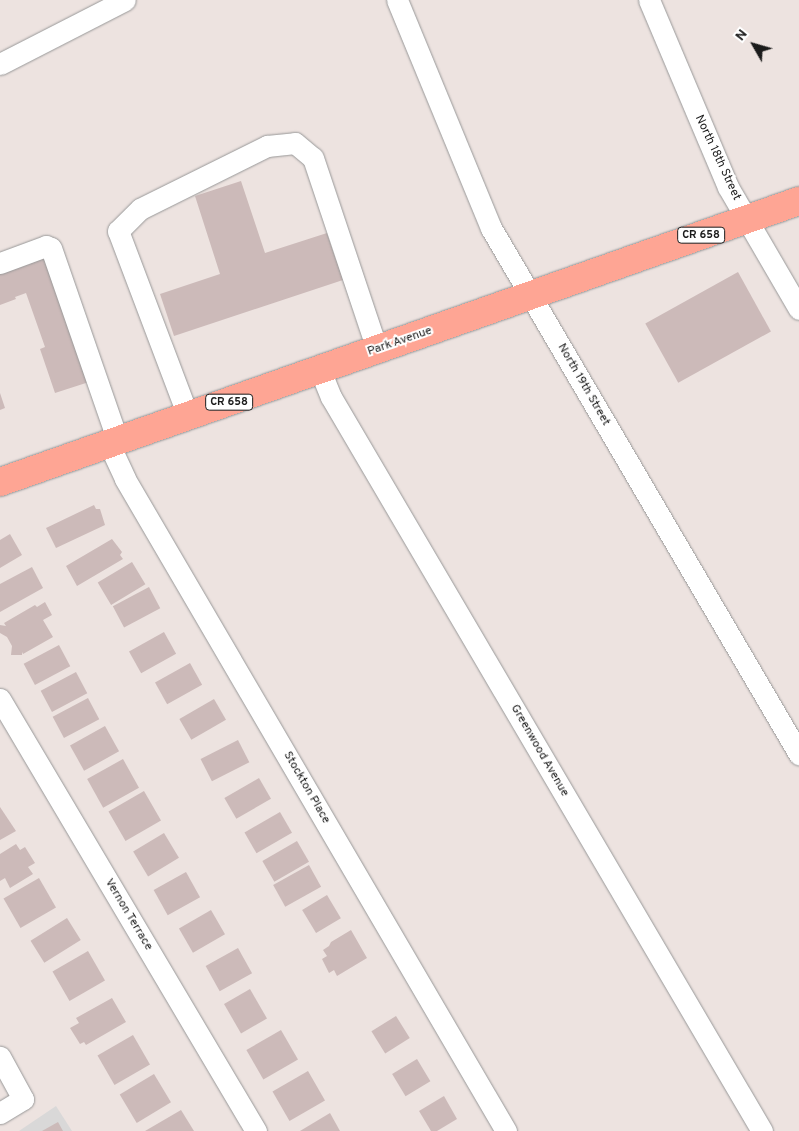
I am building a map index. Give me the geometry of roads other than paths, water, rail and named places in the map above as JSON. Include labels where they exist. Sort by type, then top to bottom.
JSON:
[{"type":"main road","name":"Park Avenue","points":[[0,482],[799,201]]},
{"type":"street","points":[[0,64],[125,0]]},
{"type":"street","name":"North 19th Street","points":[[397,0],[491,228],[799,754]]},
{"type":"street","name":"North 18th Street","points":[[649,0],[722,176],[799,309]]},
{"type":"street","points":[[188,416],[118,231],[140,209],[267,146],[296,143],[313,158],[377,349]]},
{"type":"street","name":"Stockton Place","points":[[0,263],[46,246],[51,248],[125,478],[506,1131]]},
{"type":"street","name":"Greenwood Avenue","points":[[320,370],[331,397],[762,1131]]},
{"type":"street","name":"Vernon Terrace","points":[[0,699],[6,721],[256,1131]]},
{"type":"street","points":[[0,1057],[23,1099],[0,1113]]}]
